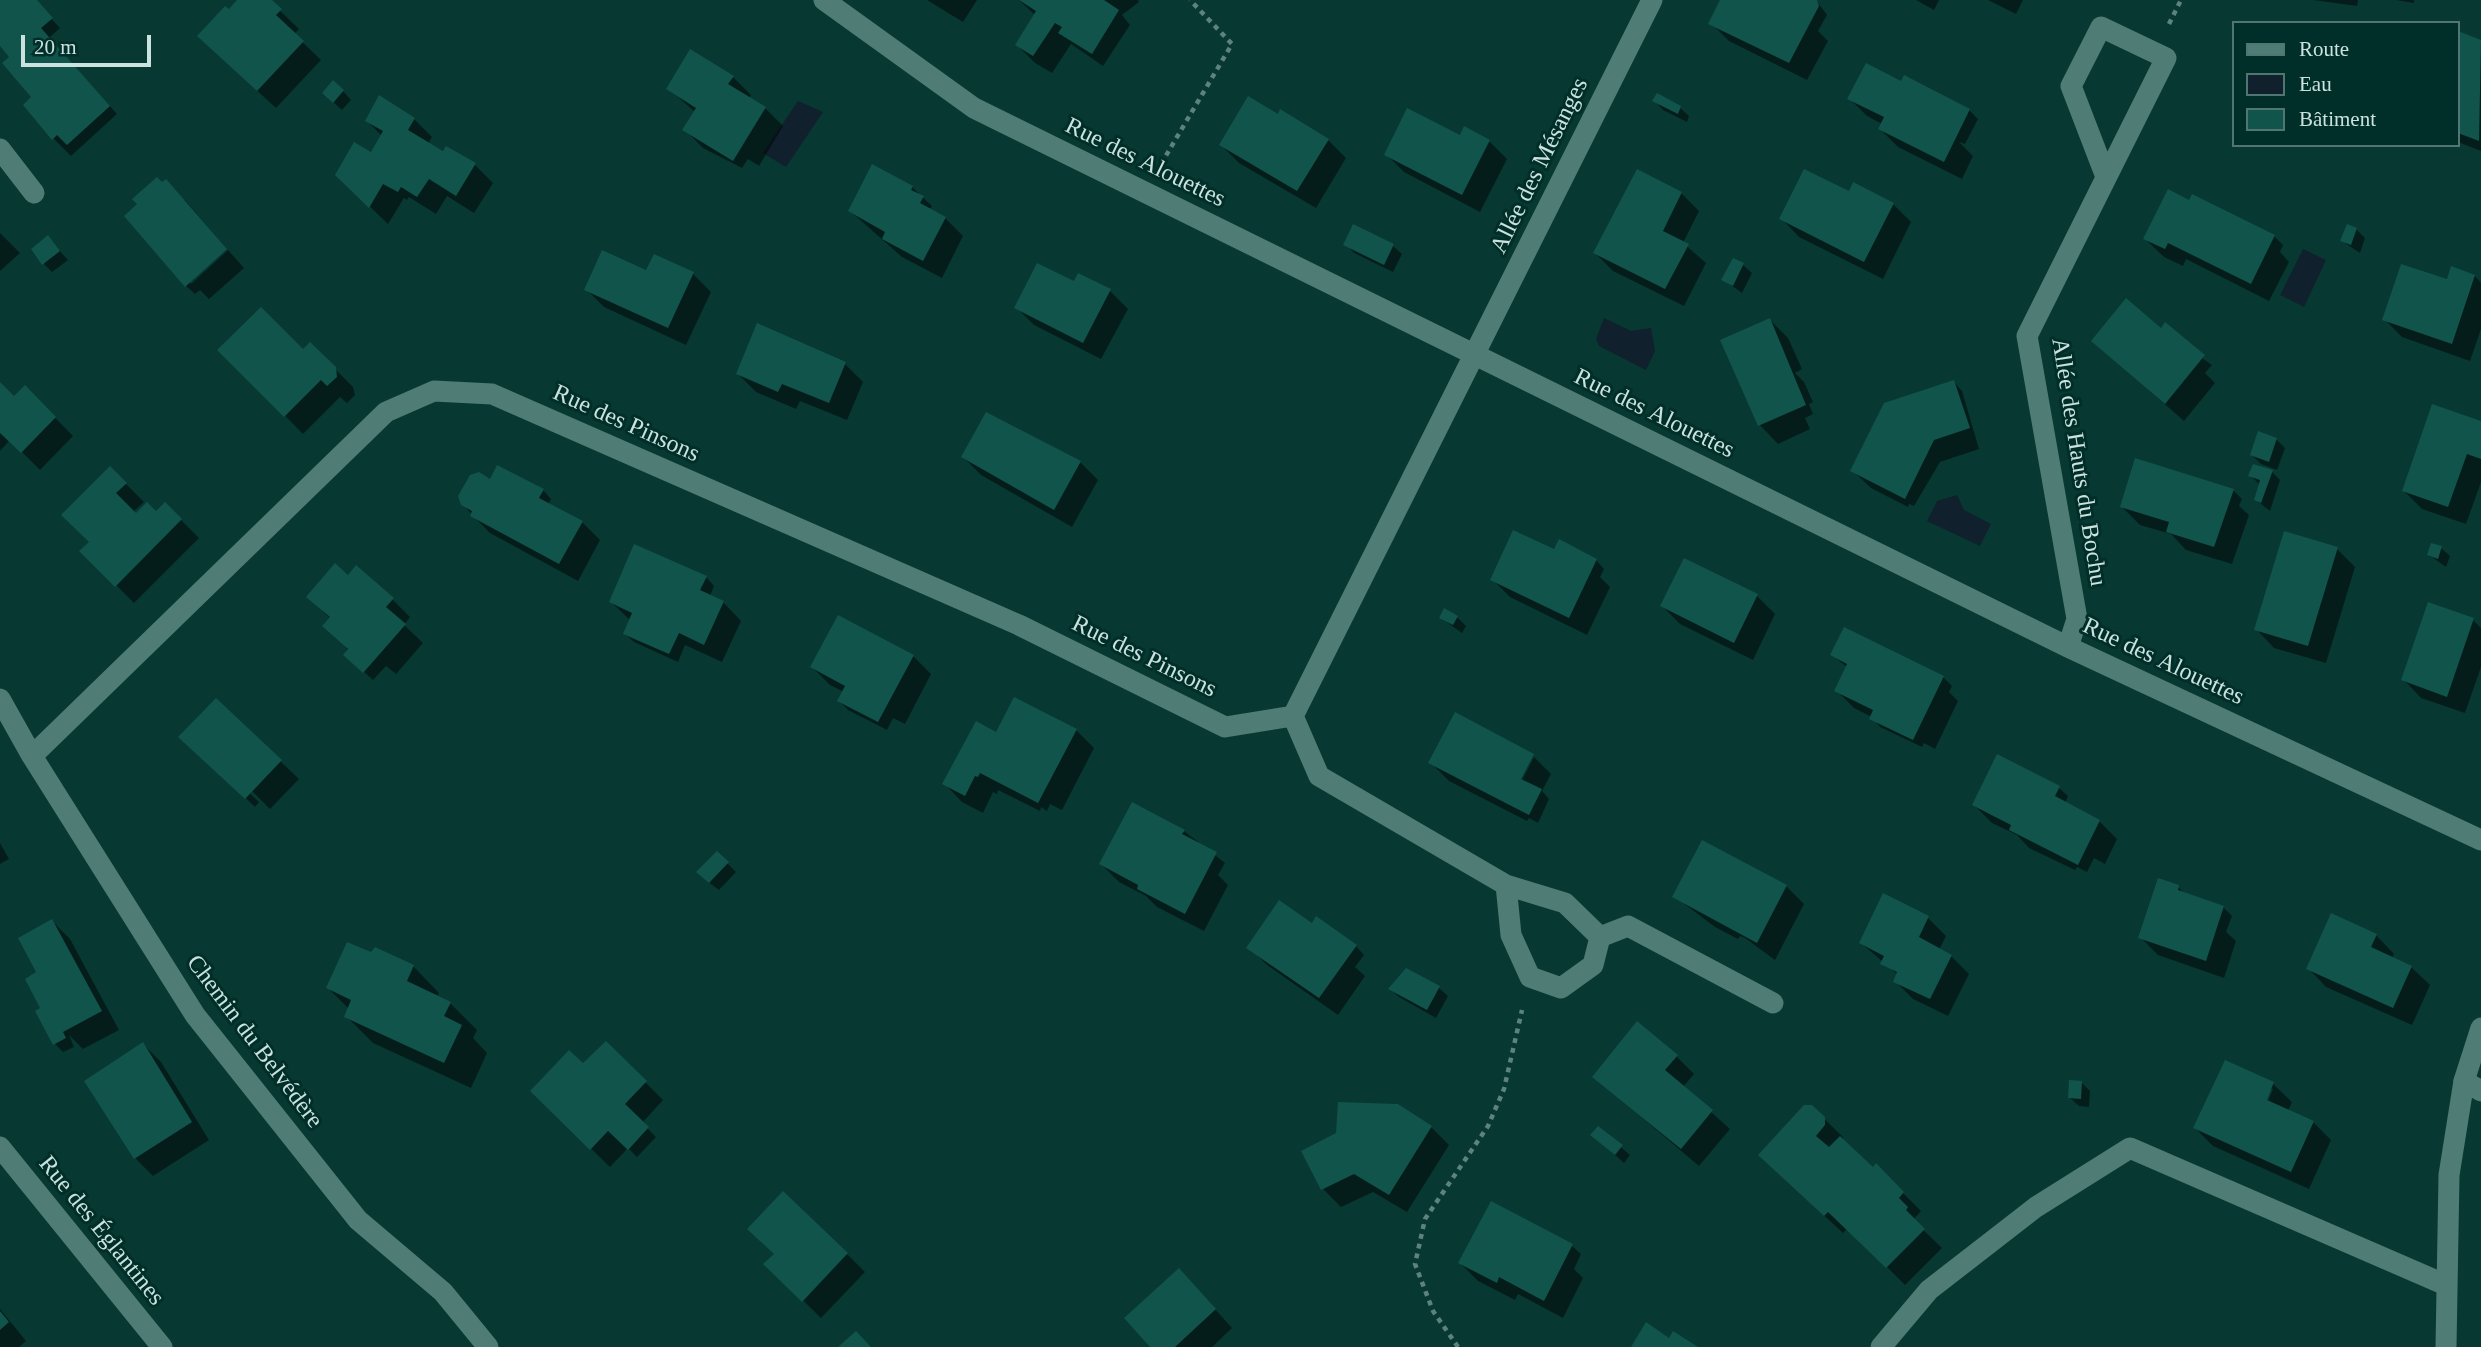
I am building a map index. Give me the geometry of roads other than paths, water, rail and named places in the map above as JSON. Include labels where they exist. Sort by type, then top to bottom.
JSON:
[{"type":"street","name":"Rue des Alouettes","points":[[824,0],[974,108],[2068,647],[2481,840]]},
{"type":"street","name":"Allée des Mésanges","points":[[1475,356],[1652,0]]},
{"type":"street","name":"Allée des Hauts du Bochu","points":[[2068,647],[2077,619],[2027,336],[2106,177],[2165,58],[2101,27],[2071,86],[2106,177]]},
{"type":"street","points":[[0,149],[34,193]]},
{"type":"street","points":[[1475,356],[1293,716],[1319,776],[1506,886],[1565,903],[1600,937]]},
{"type":"street","name":"Rue des Pinsons","points":[[32,756],[386,412],[434,391],[492,394],[1019,625],[1225,727],[1293,716]]},
{"type":"street","name":"Chemin du Belvédère","points":[[0,699],[32,756],[195,1015],[358,1220],[443,1292],[488,1347]]},
{"type":"street","points":[[1506,886],[1511,935],[1530,977],[1561,988],[1593,965],[1600,937]]},
{"type":"street","points":[[1600,937],[1628,926],[1773,1003]]},
{"type":"street","points":[[2446,1347],[2449,1175],[2473,1086],[2481,1028]]},
{"type":"street","name":"Rue des Églantines","points":[[0,1147],[162,1347]]},
{"type":"street","points":[[1881,1347],[1928,1290],[2036,1207],[2130,1148],[2446,1285]]},
{"type":"water","points":[[798,101],[823,112],[786,167],[763,153]]},
{"type":"water","points":[[2303,249],[2326,260],[2304,307],[2280,295]]},
{"type":"water","points":[[1604,318],[1631,331],[1651,328],[1655,351],[1646,370],[1599,346],[1596,339]]},
{"type":"water","points":[[1957,495],[1964,510],[1991,524],[1980,546],[1927,521],[1937,501]]}]
